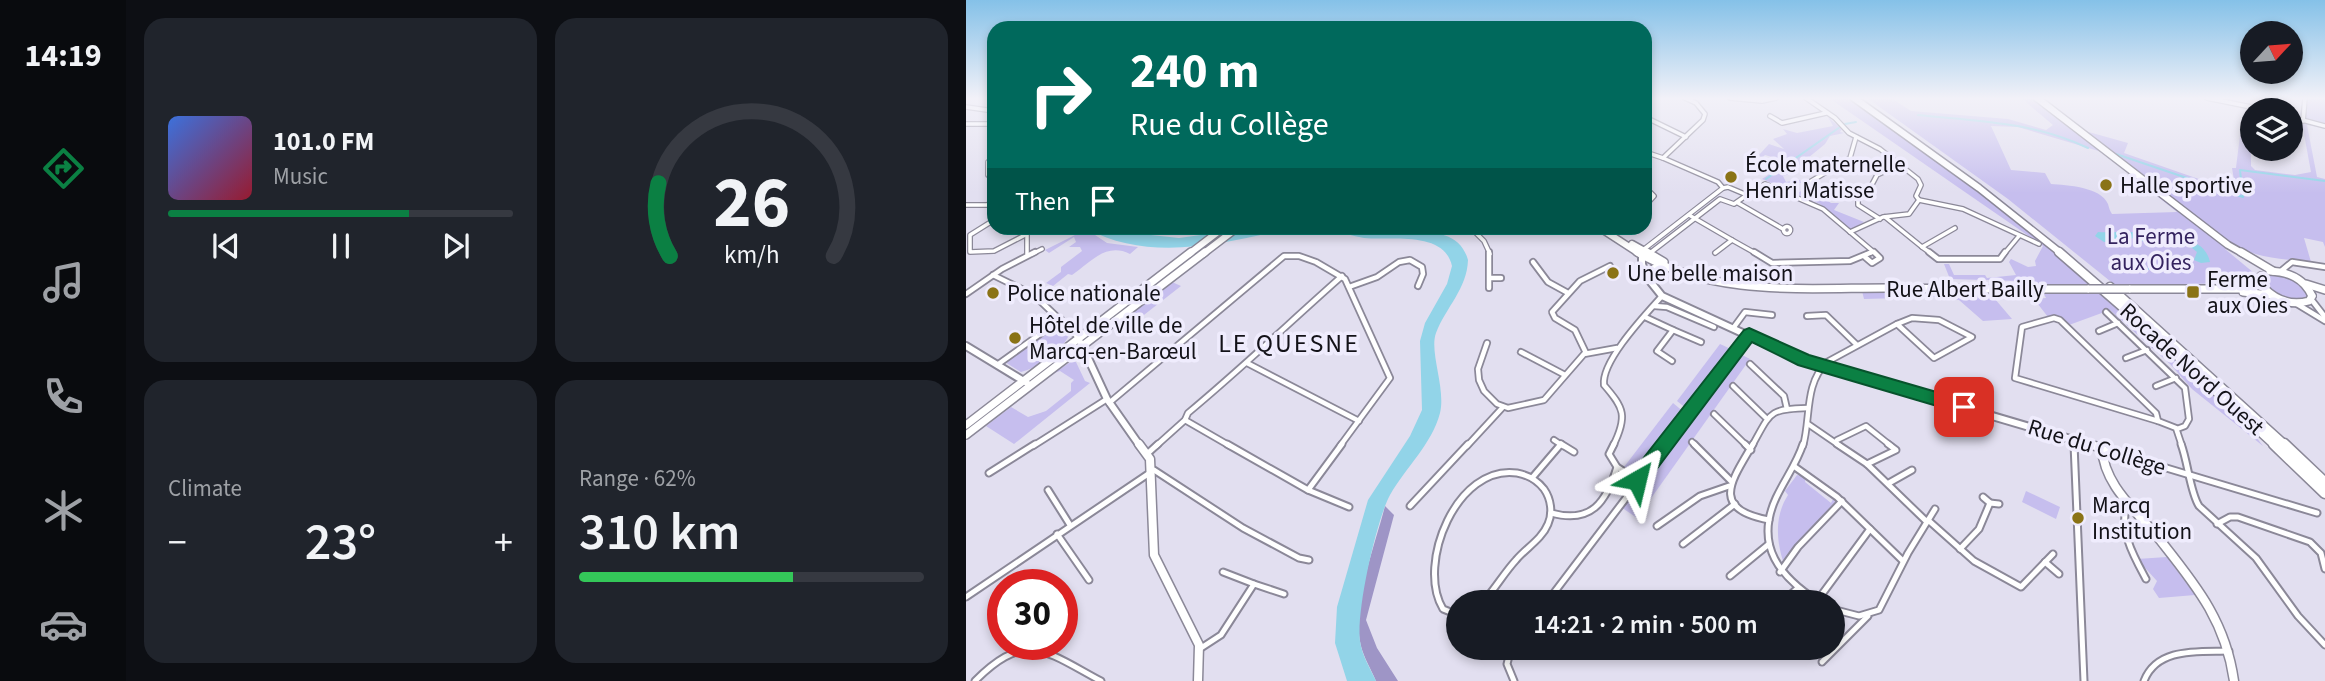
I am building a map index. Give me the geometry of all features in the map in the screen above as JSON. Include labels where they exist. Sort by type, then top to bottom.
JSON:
[{"type":"highway","name":"Rocade Nord Ouest","points":[[1899,130],[1954,168],[2070,260],[2208,381],[2325,493]]},
{"type":"highway","name":"Rocade Nord Ouest","points":[[1907,130],[1960,167],[2084,265],[2188,355],[2325,483]]},
{"type":"main road","points":[[2078,130],[2228,246],[2261,279],[2266,290],[2277,298]]},
{"type":"main road","points":[[966,425],[1213,235]]},
{"type":"main road","points":[[966,435],[1228,235]]},
{"type":"main road","name":"Rue Albert Bailly","points":[[1613,235],[1665,267],[1720,282],[1777,288],[2211,290],[2260,293],[2296,304]]},
{"type":"main road","points":[[2228,246],[2276,272],[2296,277],[2325,292]]},
{"type":"main road","name":"Rue Albert Bailly","points":[[1645,254],[1720,282]]},
{"type":"main road","name":"Rue Albert Bailly","points":[[2211,290],[2250,288],[2276,272]]},
{"type":"main road","points":[[2303,282],[2311,297]]},
{"type":"main road","points":[[2296,304],[2305,303],[2311,297],[2325,292]]},
{"type":"street","points":[[1669,130],[1686,137]]},
{"type":"street","points":[[1663,158],[1693,130]]},
{"type":"street","points":[[1847,130],[1880,149],[1919,180],[1921,185],[1916,196],[1919,200]]},
{"type":"street","points":[[1808,183],[1850,158],[1856,137]]},
{"type":"street","points":[[1652,154],[1718,182],[1723,188]]},
{"type":"street","points":[[1869,190],[1878,175],[1898,165]]},
{"type":"street","points":[[1714,195],[1731,204],[1738,203],[1760,185],[1766,184],[1823,209],[1880,258],[1872,262],[1865,257]]},
{"type":"street","points":[[1645,254],[1723,188],[1728,187],[1747,195]]},
{"type":"street","points":[[1645,254],[1720,199]]},
{"type":"street","points":[[1850,232],[1882,218],[1909,214],[1919,200]]},
{"type":"street","points":[[1919,200],[1929,200],[1956,208],[2039,244]]},
{"type":"street","points":[[1858,201],[1858,205],[1882,218],[1938,259],[2000,259],[2019,236]]},
{"type":"street","points":[[1738,203],[1783,229]]},
{"type":"street","points":[[966,205],[987,205]]},
{"type":"street","points":[[1689,215],[1772,262],[1848,261],[1873,252]]},
{"type":"street","points":[[987,224],[970,235],[970,252],[994,251],[1025,235]]},
{"type":"street","points":[[1922,247],[1955,228]]},
{"type":"street","points":[[1027,235],[1027,255]]},
{"type":"street","points":[[1481,235],[1490,251],[1489,288]]},
{"type":"street","points":[[1715,253],[1732,240]]},
{"type":"street","points":[[966,294],[993,275],[1042,249]]},
{"type":"street","name":"Rue du Collège","points":[[1645,254],[1641,265],[1662,296],[1796,357],[2317,513]]},
{"type":"street","points":[[989,473],[1108,401],[1200,330],[1283,257],[1296,255],[1342,276],[1390,376],[1308,490]]},
{"type":"street","points":[[1349,287],[1377,276],[1394,263],[1405,260],[1416,261],[1422,267],[1423,274],[1418,286]]},
{"type":"street","points":[[1533,262],[1548,282],[1568,293]]},
{"type":"street","points":[[2296,277],[2291,267],[2297,262]]},
{"type":"street","points":[[2276,272],[2290,263],[2297,262],[2325,267]]},
{"type":"street","points":[[1586,353],[1575,330],[1557,320],[1552,313],[1580,281],[1610,266]]},
{"type":"street","points":[[1648,278],[1654,268],[1665,267]]},
{"type":"street","points":[[993,275],[1034,295],[1079,338],[1108,401],[1147,454],[1151,471],[1154,555],[1200,649],[1198,681]]},
{"type":"street","points":[[1147,454],[1185,420],[1188,412],[1247,363],[1250,357],[1342,276]]},
{"type":"street","points":[[1491,278],[1501,278]]},
{"type":"street","points":[[1637,480],[1617,467],[1609,454],[1620,437],[1623,416],[1619,403],[1603,381],[1618,348],[1662,296]]},
{"type":"street","points":[[2311,297],[2314,306],[2325,319]]},
{"type":"street","points":[[2296,304],[2325,319]]},
{"type":"street","points":[[1654,306],[1667,307],[1714,327]]},
{"type":"street","points":[[1734,327],[1745,312],[1772,315]]},
{"type":"street","points":[[2106,312],[2186,390],[2189,419],[2185,426],[2177,429],[2015,378],[2022,327],[2054,318],[2062,321],[2156,412],[2158,421]]},
{"type":"street","points":[[1807,316],[1826,315],[1857,345]]},
{"type":"street","points":[[1644,317],[1701,342]]},
{"type":"street","points":[[1797,589],[1780,572],[1769,544],[1769,520],[1775,500],[1795,467],[1808,424],[1808,408],[1822,366],[1857,345],[1897,324],[1911,318],[1934,319],[1953,324],[1972,337],[1934,358],[1897,324]]},
{"type":"street","points":[[998,365],[1061,319]]},
{"type":"street","points":[[2099,331],[2118,323]]},
{"type":"street","points":[[1672,361],[1657,351],[1673,330]]},
{"type":"street","points":[[1555,590],[1749,334]]},
{"type":"street","points":[[1487,342],[1478,369],[1479,380],[1484,391],[1503,407]]},
{"type":"street","points":[[966,346],[1023,381],[1036,383]]},
{"type":"street","points":[[1410,506],[1418,494],[1503,407],[1542,401],[1586,353],[1618,348]]},
{"type":"street","points":[[2126,358],[2147,350]]},
{"type":"street","points":[[1521,352],[1565,375]]},
{"type":"street","points":[[1247,363],[1359,421]]},
{"type":"street","points":[[1750,365],[1784,396],[1787,409]]},
{"type":"street","points":[[2156,386],[2176,378]]},
{"type":"street","points":[[1733,386],[1766,418]]},
{"type":"street","points":[[1769,520],[1750,516],[1735,504],[1730,494],[1730,484],[1751,450],[1766,418],[1772,412],[1808,408]]},
{"type":"street","points":[[1714,414],[1751,450]]},
{"type":"street","points":[[1185,420],[1308,490],[1349,506]]},
{"type":"street","points":[[1808,424],[1836,440],[1867,464],[1974,561],[2021,587],[2053,554]]},
{"type":"street","points":[[1836,440],[1866,426],[1896,450],[1867,464]]},
{"type":"street","points":[[2177,429],[2192,475],[2195,500],[2217,524],[2256,558],[2298,616],[2325,645]]},
{"type":"street","points":[[1553,440],[1574,452]]},
{"type":"street","points":[[2074,440],[2084,681]]},
{"type":"street","points":[[1692,442],[1730,484]]},
{"type":"street","points":[[1532,478],[1561,444]]},
{"type":"street","points":[[2102,448],[2104,469],[2127,502],[2164,544],[2221,627],[2230,651],[2234,681]]},
{"type":"street","points":[[1550,513],[1569,519],[1594,509],[1608,495],[1617,467]]},
{"type":"street","points":[[1795,467],[1842,501],[1903,561]]},
{"type":"street","points":[[1889,483],[1912,470]]},
{"type":"street","points":[[966,597],[1151,471],[1160,472],[1251,532],[1298,558],[1310,560]]},
{"type":"street","points":[[1446,610],[1438,602],[1435,586],[1437,554],[1448,518],[1466,493],[1488,477],[1509,471],[1532,478],[1546,492],[1550,513],[1544,532],[1513,562],[1492,590]]},
{"type":"street","points":[[1657,526],[1704,491],[1716,491],[1730,484]]},
{"type":"street","points":[[1048,490],[1070,525]]},
{"type":"street","points":[[1983,497],[1990,503],[1998,504]]},
{"type":"street","points":[[1780,572],[1798,547],[1842,501]]},
{"type":"street","points":[[2127,502],[2124,512],[2125,533],[2130,550],[2146,579]]},
{"type":"street","points":[[1960,549],[1979,529],[1990,503]]},
{"type":"street","points":[[1683,544],[1735,504]]},
{"type":"street","points":[[1822,662],[1868,615],[1885,603],[1903,561],[1935,509]]},
{"type":"street","points":[[2217,524],[2227,518],[2238,517],[2304,539],[2319,550],[2325,569]]},
{"type":"street","points":[[1826,590],[1870,529]]},
{"type":"street","points":[[1057,534],[1088,580]]},
{"type":"street","points":[[1730,576],[1769,544]]},
{"type":"street","points":[[2045,562],[2059,574]]},
{"type":"street","points":[[1223,572],[1284,594]]},
{"type":"street","points":[[1200,649],[1221,635],[1254,584]]},
{"type":"street","points":[[1845,613],[1855,616],[1868,615]]},
{"type":"street","points":[[975,681],[1001,656],[1025,647],[1037,649],[1101,681]]},
{"type":"street","points":[[2144,681],[2149,668],[2159,660],[2230,651]]},
{"type":"street","points":[[1508,660],[1514,681]]},
{"type":"green space","points":[[1784,130],[1797,133],[1841,130],[1840,132],[1844,133],[1830,136],[1825,144],[1797,167],[1798,171],[1783,176],[1786,182],[1800,180],[1801,183],[1787,185],[1788,188],[1798,193],[1807,187],[1831,203],[1839,203],[1834,210],[1864,222],[1851,230],[1820,204],[1762,179],[1782,166],[1779,159],[1765,155],[1762,158],[1759,155],[1769,144],[1784,149],[1773,139],[1787,134]]},
{"type":"green space","points":[[1875,130],[1894,130],[1906,138],[2046,244],[2094,285],[2026,286],[2020,281],[1950,279],[1944,264],[1949,264],[1954,275],[1985,275],[1987,278],[2016,275],[2009,262],[2011,259],[2028,267],[2036,266],[2035,261],[2043,246]]},
{"type":"green space","name":"La Ferme aux Oies","points":[[1911,130],[1993,130],[2011,170],[2045,173],[2051,184],[2091,190],[2104,198],[2112,214],[2177,212],[2102,152],[2027,130],[2083,130],[2128,143],[2124,153],[2236,192],[2232,168],[2236,168],[2240,135],[2240,161],[2251,161],[2255,170],[2295,175],[2311,172],[2303,130],[2308,130],[2317,177],[2325,179],[2325,247],[2323,242],[2304,238],[2311,262],[2263,256],[2237,246],[2225,249],[2254,273],[2254,280],[2250,283],[2115,285],[2008,199]]},
{"type":"green space","points":[[1075,235],[1095,235],[1107,243],[1138,247],[1130,254],[1113,250],[1099,255],[1053,286],[1046,283],[1082,251],[1080,247],[1069,247],[1076,242],[1074,237],[1049,253],[1045,250]]},
{"type":"green space","points":[[2272,275],[2295,281],[2306,292],[2306,297],[2291,300],[2276,294],[2267,287],[2266,278]]},
{"type":"green space","points":[[1172,282],[1181,286],[1140,318],[1131,314]]},
{"type":"green space","points":[[1862,291],[1989,292],[2012,319],[1983,321],[1959,300],[1937,297],[1864,299]]},
{"type":"green space","points":[[2043,292],[2104,292],[2246,424],[2263,446],[2192,389],[2170,364],[2110,310],[2069,325],[2058,317],[2048,317],[2034,299],[2046,298]]},
{"type":"green space","points":[[1057,323],[1069,335],[1061,347],[1048,358],[1021,372],[1005,362]]},
{"type":"green space","points":[[1720,344],[1733,350],[1687,409],[1677,401]]},
{"type":"green space","points":[[1738,353],[1750,359],[1637,518],[1621,507]]},
{"type":"green space","points":[[1072,361],[1076,362],[1085,381],[1090,383],[1014,444],[986,426],[1011,407],[1028,417],[1046,411],[1071,391],[1071,383],[1074,380],[1060,371],[1054,373]]},
{"type":"green space","points":[[1673,403],[1685,413],[1640,473],[1634,474],[1624,467]]},
{"type":"green space","points":[[1797,475],[1806,477],[1805,482],[1831,503],[1833,499],[1837,502],[1781,565],[1779,563],[1783,561],[1778,536],[1779,519],[1788,495],[1785,491]]},
{"type":"green space","points":[[2026,491],[2060,507],[2056,519],[2022,502]]},
{"type":"green space","points":[[2167,557],[2195,595],[2159,598],[2153,589],[2157,581],[2137,559]]},
{"type":"shaded area","points":[[1385,506],[1394,515],[1366,620],[1377,648],[1398,681],[1376,681],[1362,650],[1359,630],[1362,594]]},
{"type":"water","points":[[2098,232],[2131,232],[2150,238],[2187,240],[2201,247],[2210,262],[2201,263],[2194,260],[2197,252],[2187,244],[2155,242],[2153,245],[2134,238],[2104,242],[2095,236]]},
{"type":"water","points":[[1101,235],[1179,238],[1201,235],[1260,235],[1213,244],[1160,248]]},
{"type":"water","points":[[1353,235],[1444,235],[1463,248],[1468,260],[1464,280],[1440,324],[1434,341],[1441,393],[1440,413],[1425,445],[1390,495],[1368,567],[1361,610],[1360,641],[1364,657],[1376,681],[1347,681],[1335,643],[1337,607],[1368,500],[1410,436],[1422,410],[1420,341],[1425,323],[1447,284],[1452,266],[1439,247],[1427,242]]},
{"type":"waterway","points":[[1766,179],[1836,130]]},
{"type":"waterway","points":[[2033,130],[2068,139],[2088,148]]},
{"type":"waterway","points":[[2116,154],[2243,197],[2240,170],[2325,181]]},
{"type":"waterway","points":[[2109,267],[2148,269]]},
{"type":"place","name":"École maternelle Henri Matisse","points":[[1731,177]]},
{"type":"place","name":"Halle sportive","points":[[2106,185]]},
{"type":"place","name":"Une belle maison","points":[[1613,273]]},
{"type":"place","name":"Ferme aux Oies","points":[[2193,292]]},
{"type":"place","name":"Police nationale","points":[[993,293]]},
{"type":"place","name":"Hôtel de ville de Marcq-en-Barœul","points":[[1015,338]]},
{"type":"place","name":"Marcq Institution","points":[[2078,518]]},
{"type":"district","name":"LE QUESNE","points":[[1289,343]]},
{"type":"route","points":[[1637,480],[1749,334],[1792,356],[1964,407]]}]
